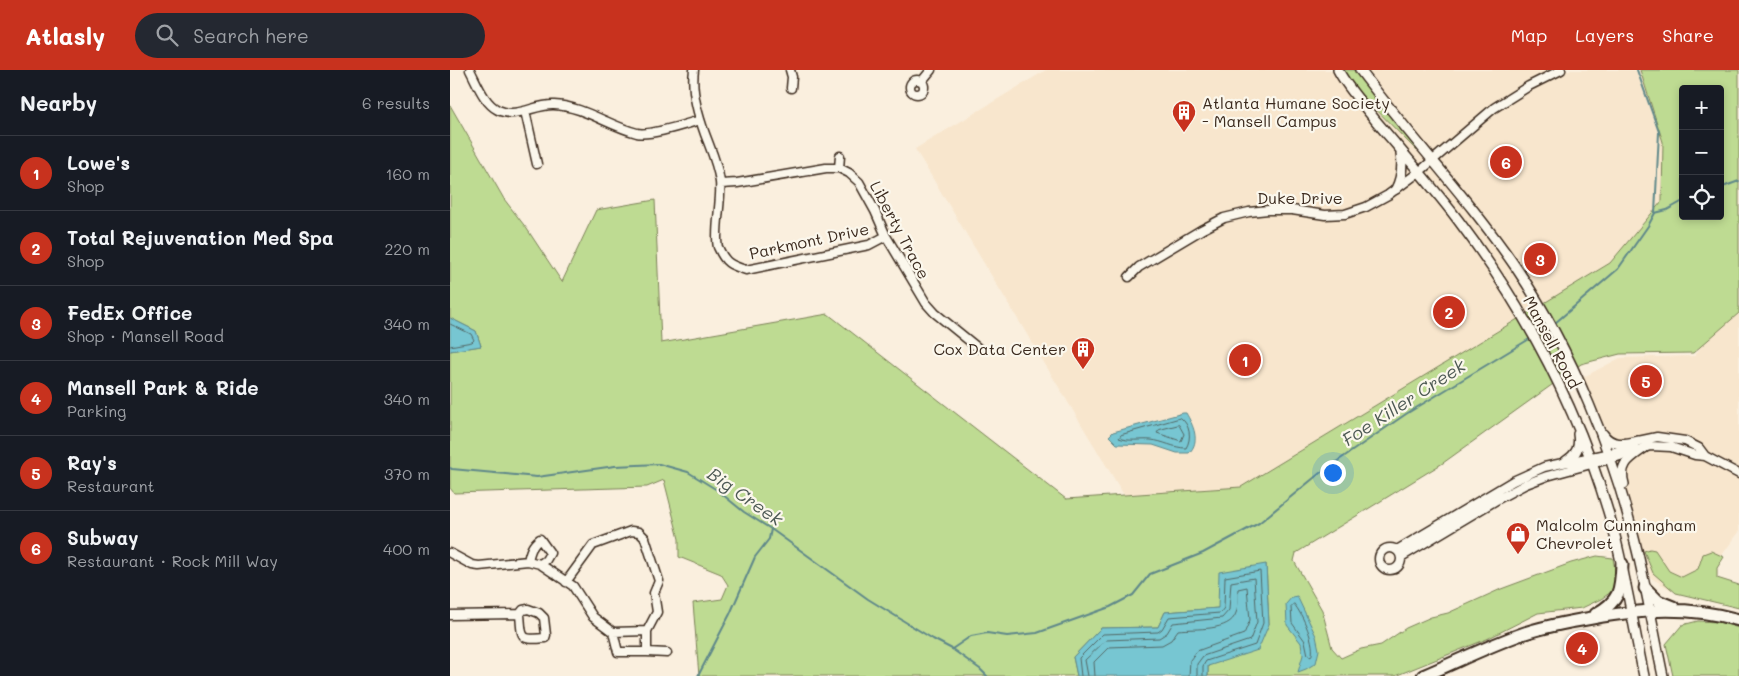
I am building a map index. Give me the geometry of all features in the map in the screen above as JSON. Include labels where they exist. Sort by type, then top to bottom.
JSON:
[{"type":"highway","points":[[1588,618],[1607,607],[1616,598],[1621,586],[1622,564]]},
{"type":"highway","points":[[1645,588],[1658,601],[1682,610]]},
{"type":"highway","points":[[1424,676],[1521,634],[1558,623],[1631,611],[1649,610],[1682,610],[1710,613],[1739,620]]},
{"type":"main road","name":"Mansell Road","points":[[1338,70],[1362,104],[1458,220],[1518,308],[1547,360],[1575,419],[1607,510],[1622,564],[1644,676]]},
{"type":"main road","name":"Mansell Road","points":[[1360,70],[1490,232],[1517,270],[1564,352],[1609,456],[1630,521],[1662,676]]},
{"type":"main road","points":[[1396,189],[1403,163],[1400,150]]},
{"type":"main road","points":[[1592,413],[1605,437],[1610,441],[1623,444],[1641,444]]},
{"type":"main road","points":[[1566,461],[1574,456],[1579,445],[1575,419]]},
{"type":"main road","points":[[1630,521],[1631,507],[1622,472],[1627,461],[1641,444]]},
{"type":"street","points":[[470,70],[492,105],[507,113],[525,111],[544,105],[563,106],[639,134],[660,131],[700,120]]},
{"type":"street","name":"Parkmont Drive","points":[[694,70],[694,88],[700,120],[715,159],[721,184],[717,244],[724,260],[746,270],[869,245],[886,236]]},
{"type":"street","points":[[790,70],[792,77],[791,88]]},
{"type":"street","points":[[922,81],[932,70]]},
{"type":"street","name":"Duke Drive","points":[[1128,277],[1139,267],[1224,218],[1268,210],[1292,210],[1324,215],[1345,214],[1366,207],[1396,189],[1419,172],[1494,108],[1529,86],[1562,70]]},
{"type":"street","points":[[525,111],[537,164]]},
{"type":"street","points":[[721,184],[826,168],[839,168],[840,156]]},
{"type":"street","name":"Liberty Trace","points":[[839,168],[849,173],[859,182],[886,236],[926,303],[935,313],[978,348]]},
{"type":"street","points":[[1591,460],[1566,461],[1522,476],[1399,554],[1526,484],[1658,437],[1696,455],[1705,456],[1739,474]]},
{"type":"street","points":[[566,582],[593,545],[631,531],[639,532],[645,538],[659,581],[654,594],[657,612],[647,631],[647,652]]},
{"type":"street","points":[[528,560],[534,543],[540,539],[550,553],[546,560],[540,564]]},
{"type":"street","points":[[450,553],[472,565],[479,566],[528,560],[540,564],[577,592],[593,617],[613,632],[647,631]]},
{"type":"street","points":[[450,615],[520,614]]},
{"type":"street","points":[[613,632],[618,652],[667,653]]},
{"type":"shaded area","points":[[1046,70],[1640,70],[1663,142],[1662,201],[1610,263],[1241,487],[1124,495],[915,149]]},
{"type":"shaded area","points":[[1739,302],[1739,532],[1713,567],[1673,591],[1651,578],[1580,379],[1620,358],[1695,356],[1721,312]]},
{"type":"green space","points":[[1343,70],[1357,70],[1417,151],[1357,90]]},
{"type":"green space","points":[[1640,70],[1739,70],[1739,313],[1693,353],[1620,354],[1581,364],[1443,463],[1296,553],[1294,561],[1322,610],[1332,648],[1341,658],[1361,649],[1381,645],[1406,628],[1431,617],[1448,613],[1501,589],[1571,563],[1597,556],[1613,558],[1617,582],[1614,590],[1582,608],[1538,613],[1487,639],[1395,676],[1208,676],[1208,666],[1269,624],[1266,564],[1219,608],[1165,612],[1158,627],[1101,628],[1073,657],[1077,676],[699,676],[693,603],[722,599],[728,585],[721,574],[679,557],[679,539],[664,480],[647,487],[454,493],[450,488],[450,351],[481,346],[476,331],[450,318],[450,105],[504,199],[527,229],[562,282],[596,210],[655,200],[661,343],[828,314],[1066,499],[1241,487],[1610,263],[1662,201],[1663,142]]},
{"type":"green space","points":[[1655,550],[1669,571],[1682,577],[1698,569],[1703,554],[1711,551],[1724,557],[1717,568],[1717,578],[1739,585],[1739,608],[1676,593],[1653,573],[1644,551]]},
{"type":"green space","points":[[1698,621],[1719,622],[1739,628],[1739,676],[1673,676],[1666,644],[1682,625]]},
{"type":"water","points":[[450,318],[476,331],[481,346],[450,351]]},
{"type":"water","points":[[1186,413],[1195,433],[1195,443],[1189,453],[1177,453],[1153,445],[1117,444],[1109,436],[1113,432]]},
{"type":"water","points":[[1266,564],[1269,624],[1258,650],[1208,666],[1208,676],[1077,676],[1073,657],[1101,628],[1158,627],[1165,612],[1218,608],[1219,572]]},
{"type":"water","points":[[1297,596],[1316,636],[1319,650],[1316,663],[1298,672],[1303,655],[1301,643],[1287,625],[1286,604],[1292,597]]},
{"type":"waterway","name":"Foe Killer Creek","points":[[1555,323],[1618,269],[1655,213],[1659,132],[1637,70]]},
{"type":"waterway","points":[[1724,187],[1739,181]]},
{"type":"waterway","points":[[1655,213],[1667,210],[1679,203]]},
{"type":"waterway","name":"Foe Killer Creek","points":[[1535,335],[1548,327]]},
{"type":"waterway","name":"Foe Killer Creek","points":[[952,649],[971,636],[987,633],[1007,636],[1037,633],[1110,607],[1133,595],[1150,574],[1203,553],[1259,523],[1320,473],[1406,414],[1531,338]]},
{"type":"waterway","name":"Big Creek","points":[[450,468],[537,477],[615,466],[659,464],[688,472],[717,490],[744,512],[771,529],[868,599],[952,649],[987,676]]},
{"type":"waterway","points":[[698,676],[730,614],[755,557],[769,539],[771,529]]},
{"type":"place","name":"Atlanta Humane Society - Mansell Campus","points":[[1184,133]]},
{"type":"place","name":"Subway","points":[[1506,162]]},
{"type":"place","name":"FedEx Office","points":[[1540,259]]},
{"type":"place","name":"Total Rejuvenation Med Spa","points":[[1449,312]]},
{"type":"place","name":"Lowe's","points":[[1245,360]]},
{"type":"place","name":"Cox Data Center","points":[[1083,370]]},
{"type":"place","name":"Ray's","points":[[1646,381]]},
{"type":"place","name":"Malcolm Cunningham Chevrolet","points":[[1518,555]]},
{"type":"place","name":"Mansell Park & Ride","points":[[1582,648]]}]
